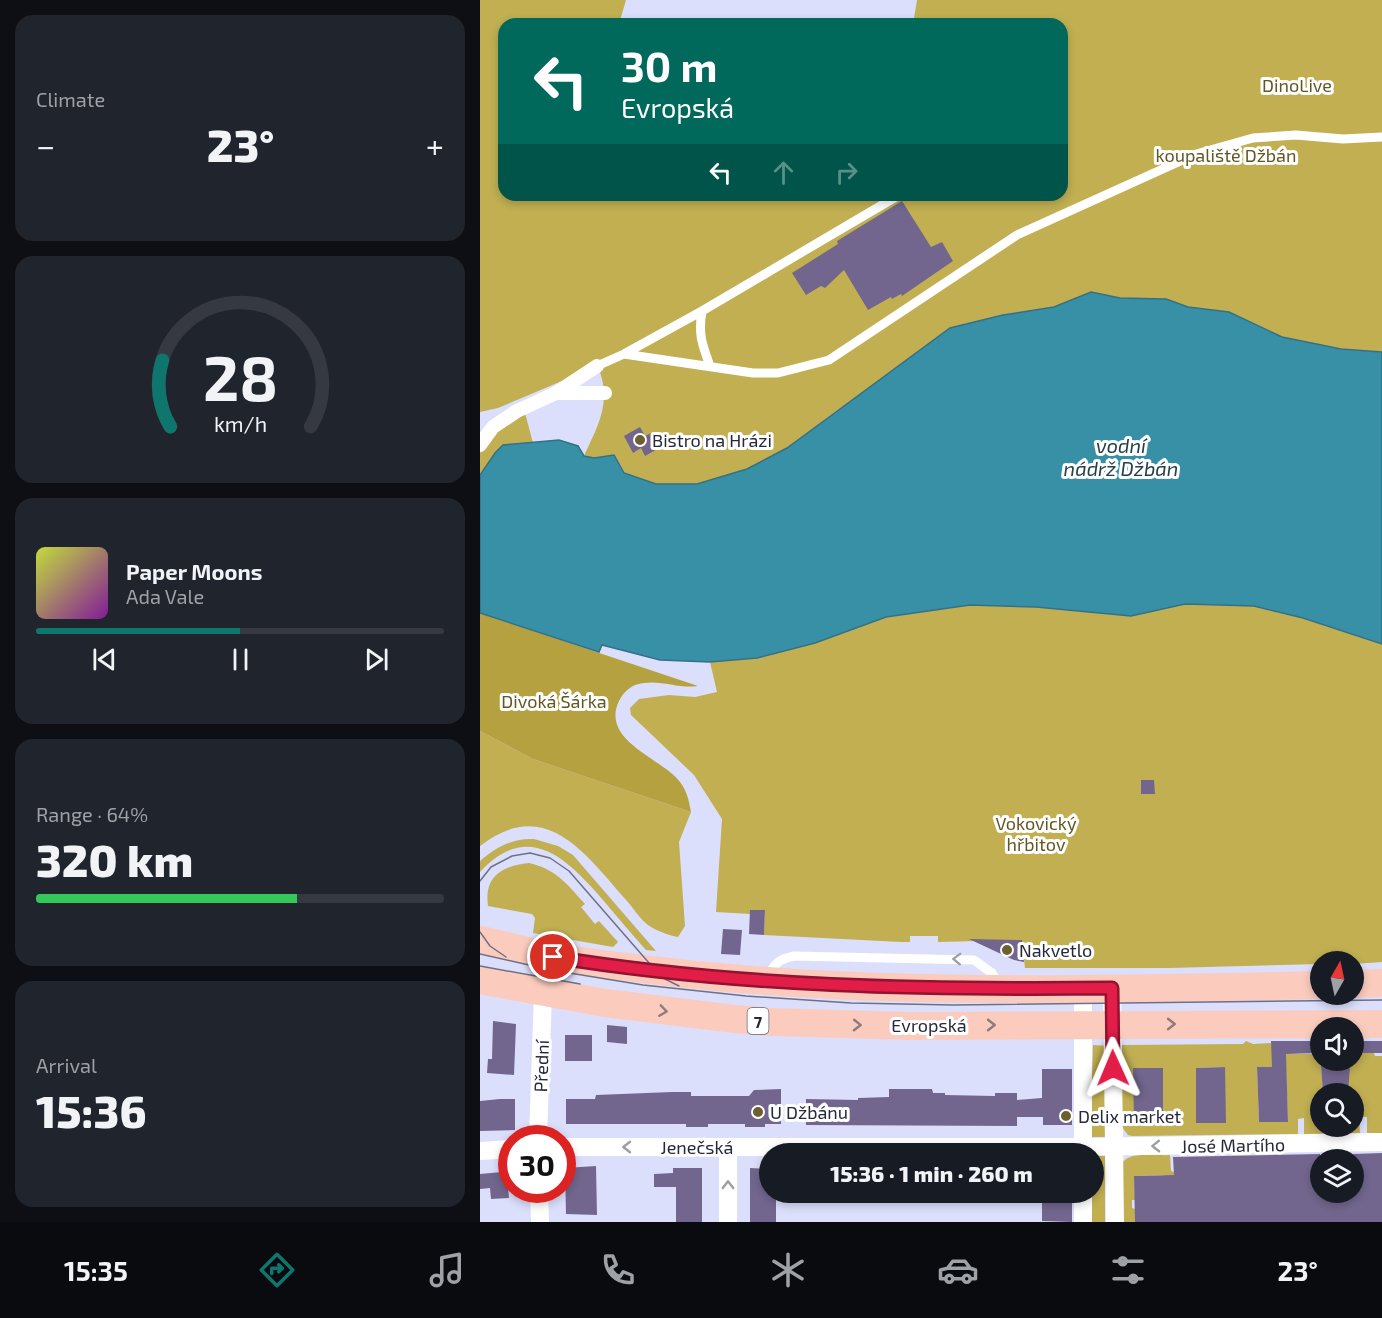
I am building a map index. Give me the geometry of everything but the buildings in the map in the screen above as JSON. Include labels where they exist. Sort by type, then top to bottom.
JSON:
[{"type":"main road","name":"Evropská","points":[[480,939],[517,954],[765,981],[864,987],[1083,989],[1310,985]]},
{"type":"main road","name":"Evropská","points":[[480,980],[555,989],[605,1003],[771,1022],[912,1026],[1382,1024]]},
{"type":"main road","points":[[1364,984],[1382,983]]},
{"type":"street","points":[[480,445],[493,427],[517,411],[556,393],[597,366]]},
{"type":"street","points":[[556,393],[605,393]]},
{"type":"street","points":[[1112,988],[1115,1222]]},
{"type":"street","name":"Přední","points":[[539,1125],[555,989]]},
{"type":"street","points":[[1083,989],[1083,1143]]},
{"type":"street","name":"José Martího","points":[[1104,1147],[1382,1142]]},
{"type":"street","points":[[728,1147],[728,1222]]},
{"type":"street","name":"Jenečská","points":[[576,1148],[759,1147]]},
{"type":"street","points":[[480,1151],[498,1150]]},
{"type":"street","points":[[539,1203],[540,1222]]},
{"type":"street","points":[[1083,1203],[1083,1222]]},
{"type":"lane","points":[[624,354],[753,373],[778,373],[828,360],[1017,235],[1196,154],[1253,138],[1296,135],[1343,139],[1382,137]]},
{"type":"lane","points":[[597,366],[624,354],[702,311],[888,201]]},
{"type":"lane","points":[[702,311],[699,327],[700,342],[710,366]]},
{"type":"green space","name":"koupaliště Džbán","points":[[480,0],[626,0],[621,18],[498,18],[498,201],[1068,201],[1068,18],[914,18],[917,0],[1382,0],[1382,352],[1341,349],[1282,337],[1229,312],[1188,307],[1166,299],[1120,298],[1091,292],[1054,307],[1003,315],[836,411],[787,448],[747,469],[697,484],[656,484],[624,473],[613,455],[594,458],[584,456],[601,416],[604,395],[600,372],[569,378],[498,408],[480,412]]},
{"type":"green space","points":[[525,413],[533,443],[500,449],[480,475],[480,453],[493,434]]},
{"type":"green space","name":"Vokovický hřbitov","points":[[1185,604],[1254,606],[1303,618],[1382,644],[1382,962],[1364,963],[1364,951],[1310,951],[1310,964],[1169,968],[1025,968],[1022,940],[938,942],[938,936],[910,936],[910,942],[901,942],[764,935],[765,910],[751,910],[750,914],[716,912],[722,819],[694,775],[631,715],[630,708],[639,699],[669,695],[695,697],[717,692],[710,662],[757,658],[815,643],[886,617],[970,605],[1036,607],[1131,616]]},
{"type":"green space","name":"Divoká Šárka","points":[[480,613],[698,686],[651,682],[636,685],[621,697],[615,715],[618,727],[625,738],[680,782],[686,793],[691,812],[533,759],[480,731]]},
{"type":"green space","points":[[480,731],[533,759],[691,812],[679,842],[685,926],[678,937],[666,934],[645,923],[596,865],[562,837],[544,829],[525,826],[504,832],[480,846]]},
{"type":"green space","points":[[534,839],[558,846],[573,855],[656,951],[646,950],[576,871],[547,851],[531,847],[515,848],[498,856],[480,872],[480,861],[492,852],[512,842]]},
{"type":"green space","points":[[529,863],[547,869],[560,878],[585,904],[581,907],[595,924],[599,921],[618,942],[613,947],[533,933],[535,918],[532,914],[488,906],[489,887],[497,874],[519,864]]},
{"type":"green space","points":[[1246,1041],[1253,1044],[1271,1043],[1274,1054],[1310,1054],[1310,1071],[1321,1071],[1322,1083],[1310,1083],[1310,1134],[1304,1134],[1304,1118],[1298,1119],[1298,1134],[1128,1135],[1122,1127],[1122,1045],[1243,1044]],"holes":[[[1225,1067],[1196,1123],[1196,1068]],[[1257,1067],[1286,1067],[1288,1122],[1259,1122]]]},
{"type":"green space","points":[[1093,1045],[1108,1046],[1106,1137],[1090,1137]]},
{"type":"green space","points":[[1364,1053],[1374,1053],[1375,1056],[1382,1056],[1382,1133],[1367,1133],[1367,1117],[1364,1117],[1364,1083],[1348,1083],[1349,1071],[1364,1071]]},
{"type":"green space","points":[[1105,1154],[1105,1222],[1091,1222],[1091,1203],[1104,1203]]},
{"type":"green space","points":[[1138,1155],[1170,1155],[1171,1171],[1174,1172],[1174,1222],[1164,1175],[1134,1176],[1135,1200],[1132,1200],[1132,1208],[1135,1209],[1135,1222],[1123,1222],[1123,1162]]},
{"type":"water","name":"vodní nádrž Džbán","points":[[1091,292],[1120,298],[1166,299],[1188,307],[1229,312],[1282,337],[1341,349],[1382,352],[1382,644],[1303,618],[1254,606],[1185,604],[1131,616],[1036,607],[970,605],[886,617],[815,643],[757,658],[710,662],[660,660],[602,645],[599,652],[480,613],[480,475],[503,445],[559,440],[578,446],[584,456],[594,458],[614,455],[624,473],[656,484],[697,484],[747,469],[787,448],[950,328],[1003,315],[1054,307]]},
{"type":"tram line","points":[[480,881],[491,867],[512,856],[530,853],[550,858],[569,871],[656,971],[679,986]]},
{"type":"tram line","points":[[480,932],[490,946],[506,957]]},
{"type":"tram line","points":[[480,954],[551,970],[643,985],[746,996],[851,1003],[953,1005],[1382,1000]]},
{"type":"tram line","points":[[480,966],[580,984]]},
{"type":"place","name":"Bistro na Hrázi","points":[[640,440]]},
{"type":"place","name":"Nakvetlo","points":[[1007,950]]},
{"type":"place","name":"U Džbánu","points":[[758,1112]]},
{"type":"place","name":"Delix market","points":[[1066,1116]]},
{"type":"route","points":[[553,957],[739,980],[831,986],[1112,988],[1113,1068]]},
{"type":"park label","name":"DinoLive","points":[[1297,85]]}]
